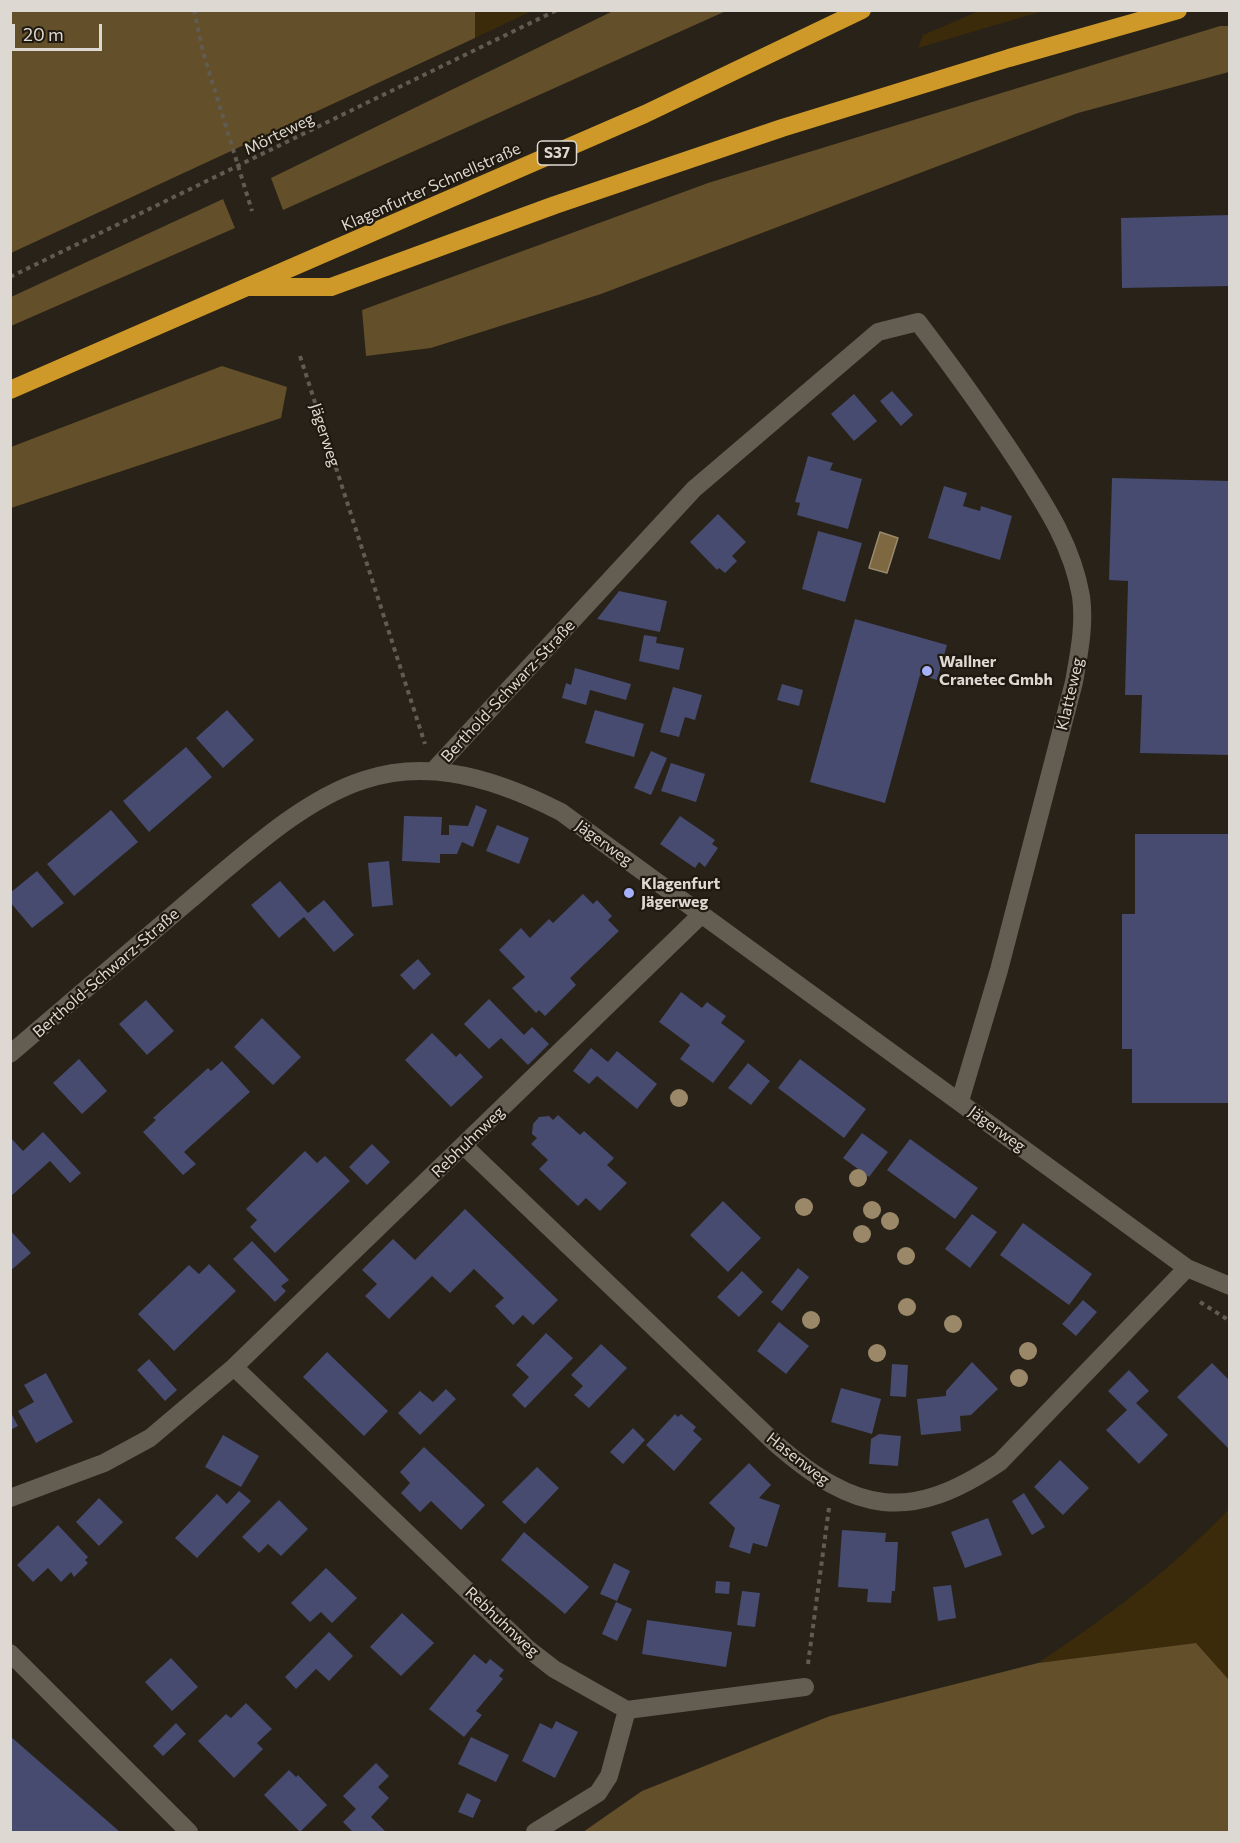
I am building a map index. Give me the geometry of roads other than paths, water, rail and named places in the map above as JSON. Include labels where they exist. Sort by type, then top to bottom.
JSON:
[{"type":"highway","name":"Klagenfurter Schnellstraße","points":[[10,390],[645,114],[862,10]]},
{"type":"highway","points":[[248,287],[331,287],[555,205],[782,128],[1009,58],[1178,10]]},
{"type":"street","name":"Berthold-Schwarz-Straße","points":[[10,1054],[258,842],[304,807],[361,780],[393,773],[434,770],[694,489],[878,332],[918,322]]},
{"type":"street","name":"Klatteweg","points":[[918,322],[1002,438],[1058,524],[1071,557],[1081,597],[1082,637],[1074,682],[999,970],[960,1101]]},
{"type":"street","name":"Jägerweg","points":[[434,770],[483,779],[522,792],[561,812],[1187,1268],[1230,1286]]},
{"type":"street","name":"Rebhuhnweg","points":[[10,1498],[104,1463],[150,1438],[234,1367],[701,915]]},
{"type":"street","name":"Hasenweg","points":[[464,1146],[805,1470],[831,1487],[867,1501],[904,1502],[938,1496],[970,1482],[1000,1462],[1187,1268]]},
{"type":"street","name":"Rebhuhnweg","points":[[234,1367],[527,1648],[554,1669],[627,1710]]},
{"type":"street","points":[[10,1653],[189,1833]]},
{"type":"street","points":[[535,1833],[598,1793],[609,1776],[627,1710],[805,1687]]},
{"type":"place","name":"Wallner Cranetec Gmbh","points":[[927,671]]},
{"type":"place","name":"Klagenfurt Jägerweg","points":[[629,893]]}]
